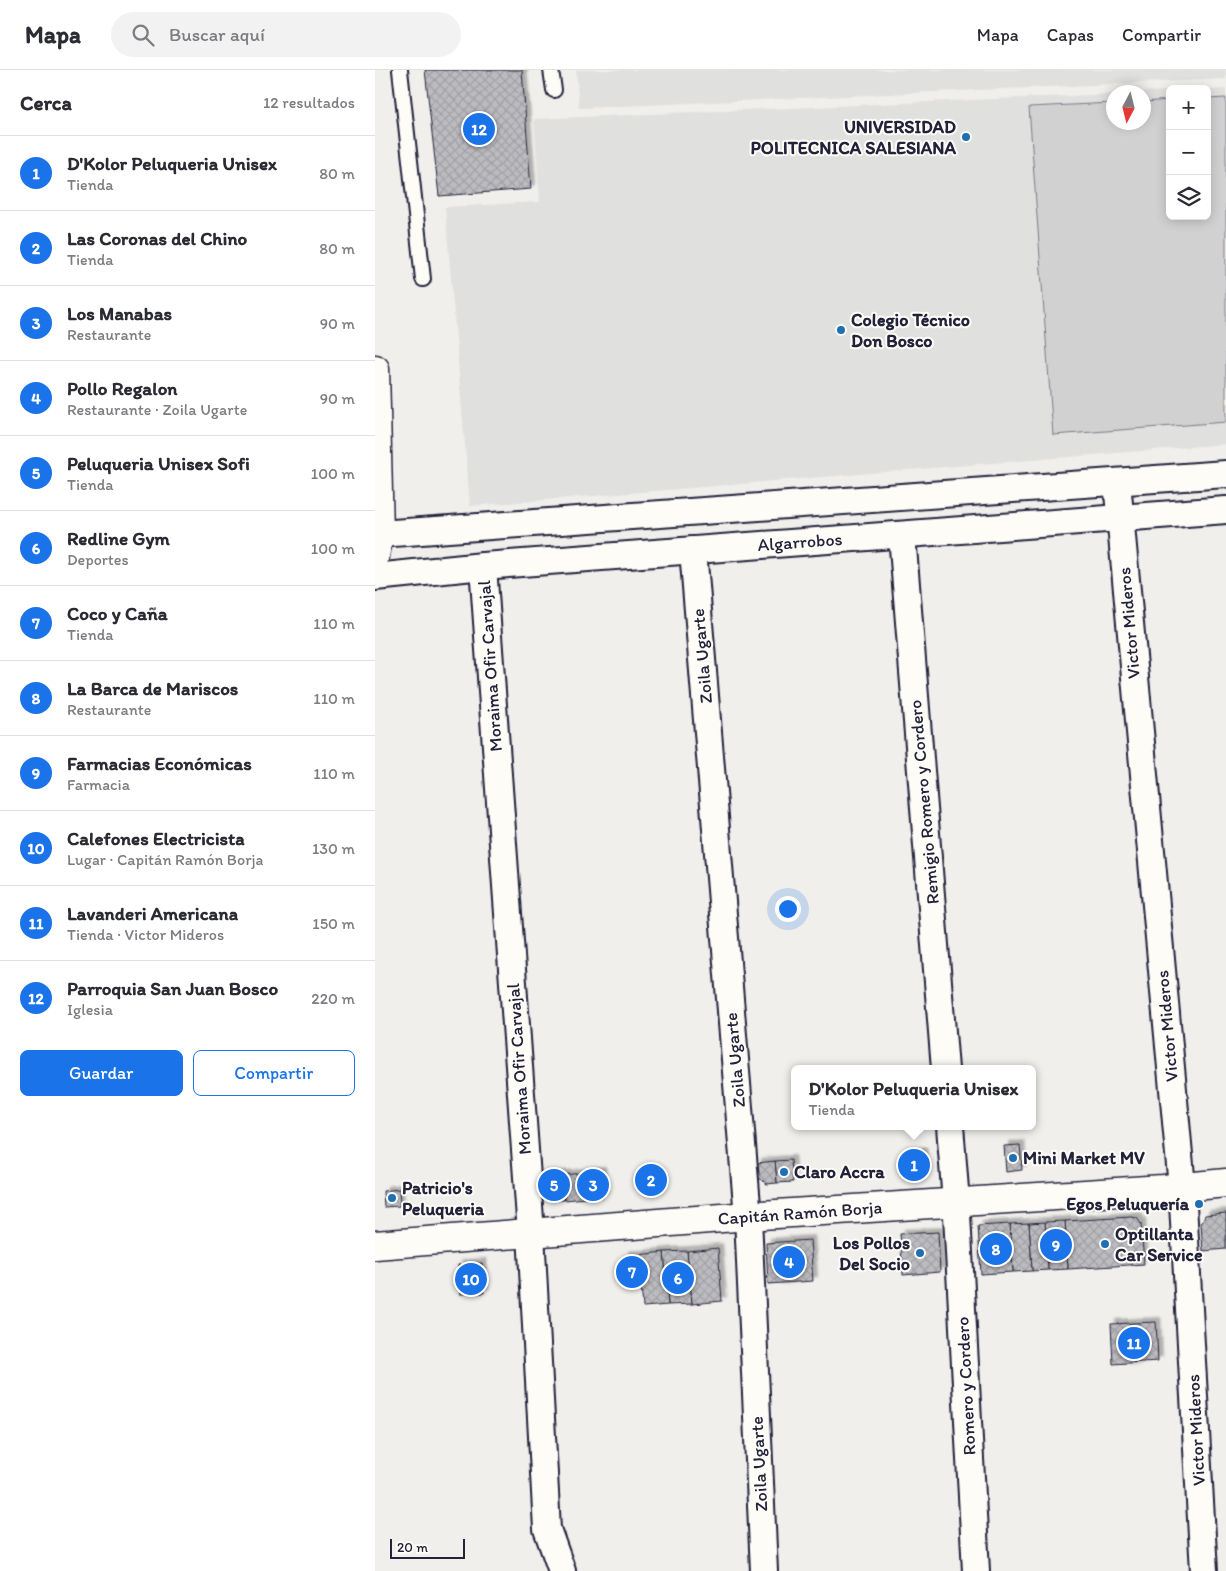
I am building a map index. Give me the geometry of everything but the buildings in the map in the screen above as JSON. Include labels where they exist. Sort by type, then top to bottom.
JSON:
[{"type":"street","points":[[375,369],[377,545],[1226,474]]},
{"type":"street","name":"Victor Mideros","points":[[1117,482],[1182,1187],[1203,1571]]},
{"type":"street","name":"Algarrobos","points":[[375,577],[483,566],[1226,510]]},
{"type":"street","name":"Remigio Romero y Cordero","points":[[902,535],[945,1065]]},
{"type":"street","name":"Zoila Ugarte","points":[[693,550],[748,1217],[764,1571]]},
{"type":"street","name":"Moraima Ofir Carvajal","points":[[483,566],[531,1233],[547,1529],[562,1571]]},
{"type":"street","points":[[950,1130],[956,1202]]},
{"type":"street","name":"Capitán Ramón Borja","points":[[375,1245],[1226,1183]]},
{"type":"street","name":"Romero y Cordero","points":[[956,1202],[975,1571]]},
{"type":"lane","points":[[400,70],[423,279]]},
{"type":"lane","points":[[551,70],[554,90]]},
{"type":"shaded area","points":[[576,70],[1226,70],[1226,79],[579,108]]},
{"type":"shaded area","name":"Colegio Técnico Don Bosco","points":[[1226,89],[1226,444],[470,506],[445,207],[540,202],[534,119],[1106,94],[1106,130],[1151,130],[1151,92],[1166,91],[1166,220],[1211,220],[1211,90]]},
{"type":"shaded area","points":[[1226,98],[1226,422],[1053,435],[1029,107],[1106,103],[1106,130],[1151,130],[1151,101],[1166,100],[1166,220],[1211,220],[1211,99]]},
{"type":"place","name":"Parroquia San Juan Bosco","points":[[479,129]]},
{"type":"place","name":"UNIVERSIDAD POLITECNICA SALESIANA","points":[[966,137]]},
{"type":"place","name":"Colegio Técnico Don Bosco","points":[[841,330]]},
{"type":"place","name":"Mini Market MV","points":[[1013,1158]]},
{"type":"place","name":"D'Kolor Peluqueria Unisex","points":[[914,1165]]},
{"type":"place","name":"Claro Accra","points":[[784,1172]]},
{"type":"place","name":"Las Coronas del Chino","points":[[651,1180]]},
{"type":"place","name":"Peluqueria Unisex Sofi","points":[[554,1185]]},
{"type":"place","name":"Los Manabas","points":[[593,1185]]},
{"type":"place","name":"Patricio's Peluqueria","points":[[392,1198]]},
{"type":"place","name":"Egos Peluquería","points":[[1199,1204]]},
{"type":"place","name":"Optillanta Car Service","points":[[1105,1244]]},
{"type":"place","name":"Farmacias Económicas","points":[[1056,1245]]},
{"type":"place","name":"La Barca de Mariscos","points":[[996,1249]]},
{"type":"place","name":"Los Pollos Del Socio","points":[[920,1253]]},
{"type":"place","name":"Pollo Regalon","points":[[789,1262]]},
{"type":"place","name":"Coco y Caña","points":[[632,1272]]},
{"type":"place","name":"Redline Gym","points":[[678,1278]]},
{"type":"place","name":"Calefones Electricista","points":[[471,1279]]},
{"type":"place","name":"Lavanderi Americana","points":[[1134,1343]]}]
